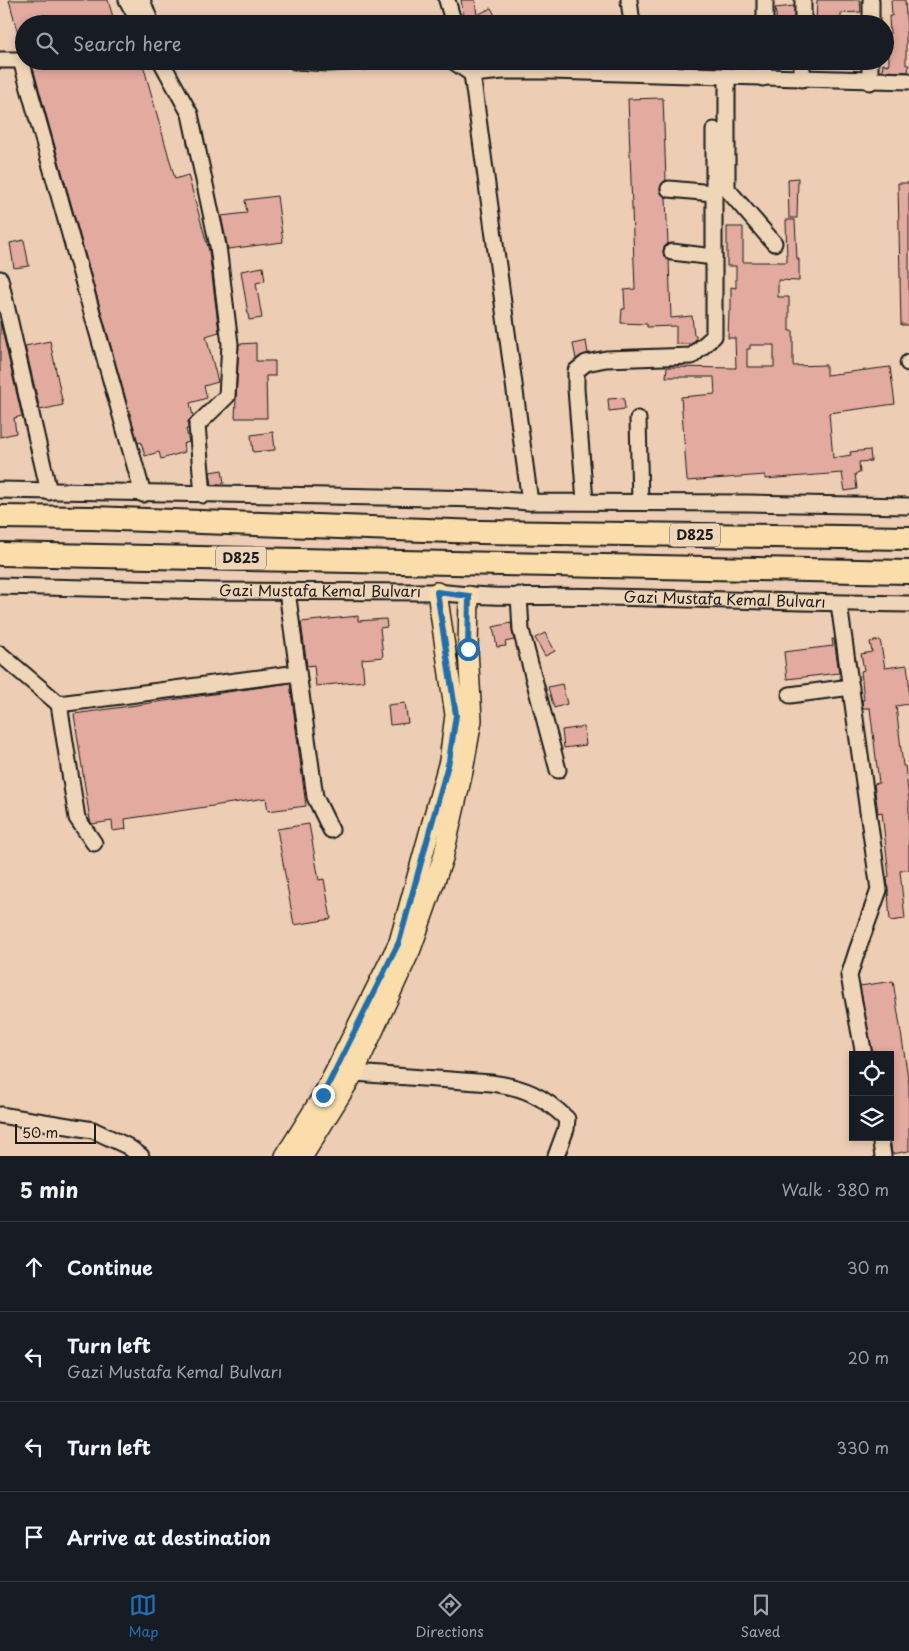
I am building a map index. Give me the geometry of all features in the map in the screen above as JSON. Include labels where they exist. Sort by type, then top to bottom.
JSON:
[{"type":"highway","name":"D825","points":[[0,516],[480,532],[909,538]]},
{"type":"highway","name":"Gazi Mustafa Kemal Bulvarı","points":[[0,554],[909,572]]},
{"type":"main road","points":[[285,1156],[323,1095],[399,942],[449,761],[456,715],[437,592]]},
{"type":"main road","points":[[303,1156],[354,1073],[411,949],[443,858],[463,771],[472,720],[468,649],[469,596]]},
{"type":"street","points":[[127,0],[135,15]]},
{"type":"street","points":[[142,0],[148,15]]},
{"type":"street","points":[[447,0],[451,15]]},
{"type":"street","points":[[629,0],[631,15]]},
{"type":"street","points":[[764,15],[765,0]]},
{"type":"street","points":[[803,0],[803,15]]},
{"type":"street","points":[[871,0],[871,15]]},
{"type":"street","points":[[0,60],[15,60]]},
{"type":"street","points":[[24,70],[143,494]]},
{"type":"street","points":[[166,70],[190,114],[218,246],[230,344],[226,396],[197,425],[203,495]]},
{"type":"street","points":[[469,70],[530,502]]},
{"type":"street","points":[[665,70],[727,77],[909,82]]},
{"type":"street","points":[[763,70],[763,78]]},
{"type":"street","points":[[802,70],[802,79]]},
{"type":"street","points":[[870,70],[870,82]]},
{"type":"street","points":[[727,77],[727,189],[774,243]]},
{"type":"street","points":[[585,501],[576,371],[586,363],[606,359],[692,356],[714,336],[714,130]]},
{"type":"street","points":[[669,188],[713,193]]},
{"type":"street","points":[[672,252],[714,257]]},
{"type":"street","points":[[0,279],[49,492]]},
{"type":"street","points":[[638,419],[640,501]]},
{"type":"street","points":[[0,490],[485,499],[530,502],[640,501],[909,506]]},
{"type":"street","name":"Gazi Mustafa Kemal Bulvarı","points":[[0,586],[287,592],[437,592],[469,596],[519,595],[839,604],[909,604]]},
{"type":"street","points":[[287,592],[315,797],[330,830]]},
{"type":"street","points":[[519,595],[521,630],[558,770]]},
{"type":"street","points":[[839,604],[879,890],[856,951],[850,976],[863,1051]]},
{"type":"street","points":[[0,654],[59,704],[77,818],[94,843]]},
{"type":"street","points":[[59,704],[298,673]]},
{"type":"street","points":[[790,694],[851,687]]},
{"type":"street","points":[[354,1073],[513,1085],[525,1089],[554,1106],[567,1119],[566,1129],[556,1156]]},
{"type":"street","points":[[0,1115],[93,1130],[127,1146],[141,1156]]},
{"type":"street","points":[[881,1141],[883,1156]]},
{"type":"building","points":[[9,0],[108,0],[112,15],[15,15],[15,22]]},
{"type":"building","points":[[461,0],[475,0],[477,15],[464,15]]},
{"type":"building","points":[[817,0],[860,0],[861,12],[841,13],[841,15],[816,15]]},
{"type":"building","points":[[891,0],[905,0],[907,31],[906,65],[909,65],[908,72],[882,71],[894,70],[894,15],[892,15]]},
{"type":"building","points":[[794,6],[794,15],[776,15],[775,8]]},
{"type":"building","points":[[491,8],[495,15],[477,15]]},
{"type":"building","points":[[34,70],[145,70],[175,179],[188,175],[209,251],[219,332],[206,336],[218,382],[204,386],[207,398],[190,403],[193,416],[188,421],[188,429],[186,429],[189,442],[183,444],[185,452],[161,459],[159,452],[145,456],[141,442],[138,443]]},
{"type":"building","points":[[663,98],[666,180],[662,183],[660,189],[666,198],[668,244],[664,247],[663,251],[664,256],[669,260],[671,318],[692,316],[696,339],[691,344],[676,344],[676,326],[647,327],[647,324],[621,323],[622,309],[625,309],[624,290],[635,289],[628,99]]},
{"type":"building","points":[[798,178],[797,218],[789,218],[788,179]]},
{"type":"building","points":[[898,183],[909,183],[909,325],[901,325]]},
{"type":"building","points":[[277,196],[283,242],[228,249],[221,216],[247,213],[245,200]]},
{"type":"building","points":[[786,220],[795,220],[799,281],[778,280],[778,297],[789,297],[789,331],[793,331],[793,366],[826,365],[826,375],[890,367],[895,404],[829,413],[833,458],[851,455],[850,452],[870,450],[871,461],[859,462],[860,473],[855,474],[857,489],[845,491],[842,473],[765,479],[765,475],[687,481],[681,397],[715,394],[714,377],[666,377],[667,367],[736,368],[735,338],[728,338],[731,287],[736,288],[736,266],[727,266],[727,227],[743,227],[743,262],[787,262]],"holes":[[[750,345],[774,345],[774,367],[747,367],[747,349],[750,349]]]},
{"type":"building","points":[[24,240],[29,266],[14,268],[10,243]]},
{"type":"building","points":[[263,267],[265,281],[256,283],[262,318],[249,320],[241,271]]},
{"type":"building","points":[[0,321],[22,416],[14,418],[16,433],[0,437]]},
{"type":"building","points":[[50,341],[63,405],[40,410],[25,346]]},
{"type":"building","points":[[586,341],[588,353],[576,359],[573,344]]},
{"type":"building","points":[[256,343],[256,361],[275,361],[275,376],[266,376],[267,418],[235,418],[239,344]]},
{"type":"building","points":[[624,398],[625,409],[609,411],[608,399]]},
{"type":"building","points":[[273,432],[275,450],[253,452],[251,435]]},
{"type":"building","points":[[222,470],[224,483],[212,485],[210,472]]},
{"type":"building","points":[[358,616],[358,621],[386,619],[387,627],[380,628],[383,657],[362,659],[364,681],[316,686],[314,665],[307,666],[301,622]]},
{"type":"building","points":[[511,623],[514,640],[505,642],[506,646],[497,647],[493,627]]},
{"type":"building","points":[[545,633],[555,651],[545,656],[535,638]]},
{"type":"building","points":[[832,639],[834,639],[839,673],[787,679],[784,652],[833,646]]},
{"type":"building","points":[[880,640],[885,668],[907,665],[909,680],[909,704],[896,706],[909,799],[909,870],[900,871],[905,919],[890,921],[887,877],[889,876],[882,812],[878,813],[874,784],[879,783],[870,708],[863,708],[862,700],[864,700],[861,671],[864,670],[861,654],[872,652],[870,642]]},
{"type":"building","points":[[290,683],[306,806],[268,811],[266,798],[125,819],[126,829],[113,831],[112,821],[92,824],[74,714]]},
{"type":"building","points":[[562,684],[567,704],[554,708],[548,687]]},
{"type":"building","points":[[405,703],[408,723],[390,725],[388,705]]},
{"type":"building","points":[[584,727],[586,745],[564,748],[562,730]]},
{"type":"building","points":[[309,824],[319,880],[324,879],[331,919],[294,925],[277,829]]},
{"type":"building","points":[[893,981],[909,1084],[909,1151],[892,1154],[890,1141],[894,1141],[894,1051],[872,1051],[860,986]]},
{"type":"route","points":[[323,1095],[399,942],[449,761],[456,715],[437,592],[469,596],[468,649]]}]
